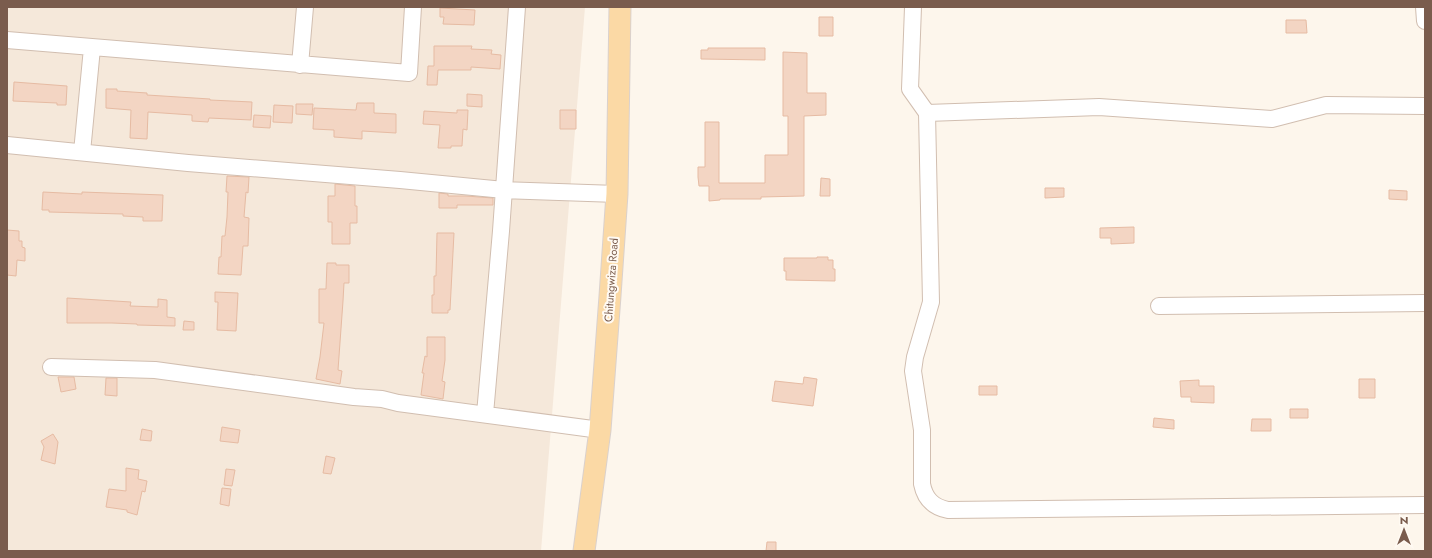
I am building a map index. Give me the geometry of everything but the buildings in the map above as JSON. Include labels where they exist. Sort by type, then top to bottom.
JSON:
[{"type":"main road","name":"Chitungwiza Road","points":[[584,551],[600,430],[617,194],[620,7]]},
{"type":"street","points":[[300,65],[305,7]]},
{"type":"street","points":[[7,40],[409,73],[413,7]]},
{"type":"street","points":[[485,414],[504,190],[517,7]]},
{"type":"street","points":[[913,7],[910,89],[927,113],[931,302],[914,357],[913,371],[922,430],[922,484],[927,499],[933,505],[948,510],[1425,505]]},
{"type":"street","points":[[1424,7],[1425,21]]},
{"type":"street","points":[[82,152],[92,48]]},
{"type":"street","points":[[927,113],[1099,107],[1272,119],[1326,104],[1425,106]]},
{"type":"street","points":[[7,145],[188,163],[392,179],[504,190],[617,194]]},
{"type":"street","points":[[1159,306],[1425,303]]},
{"type":"street","points":[[52,367],[156,370],[354,397],[382,399],[398,403],[600,430]]},
{"type":"shaded area","points":[[7,7],[585,7],[541,551],[7,551]]}]
